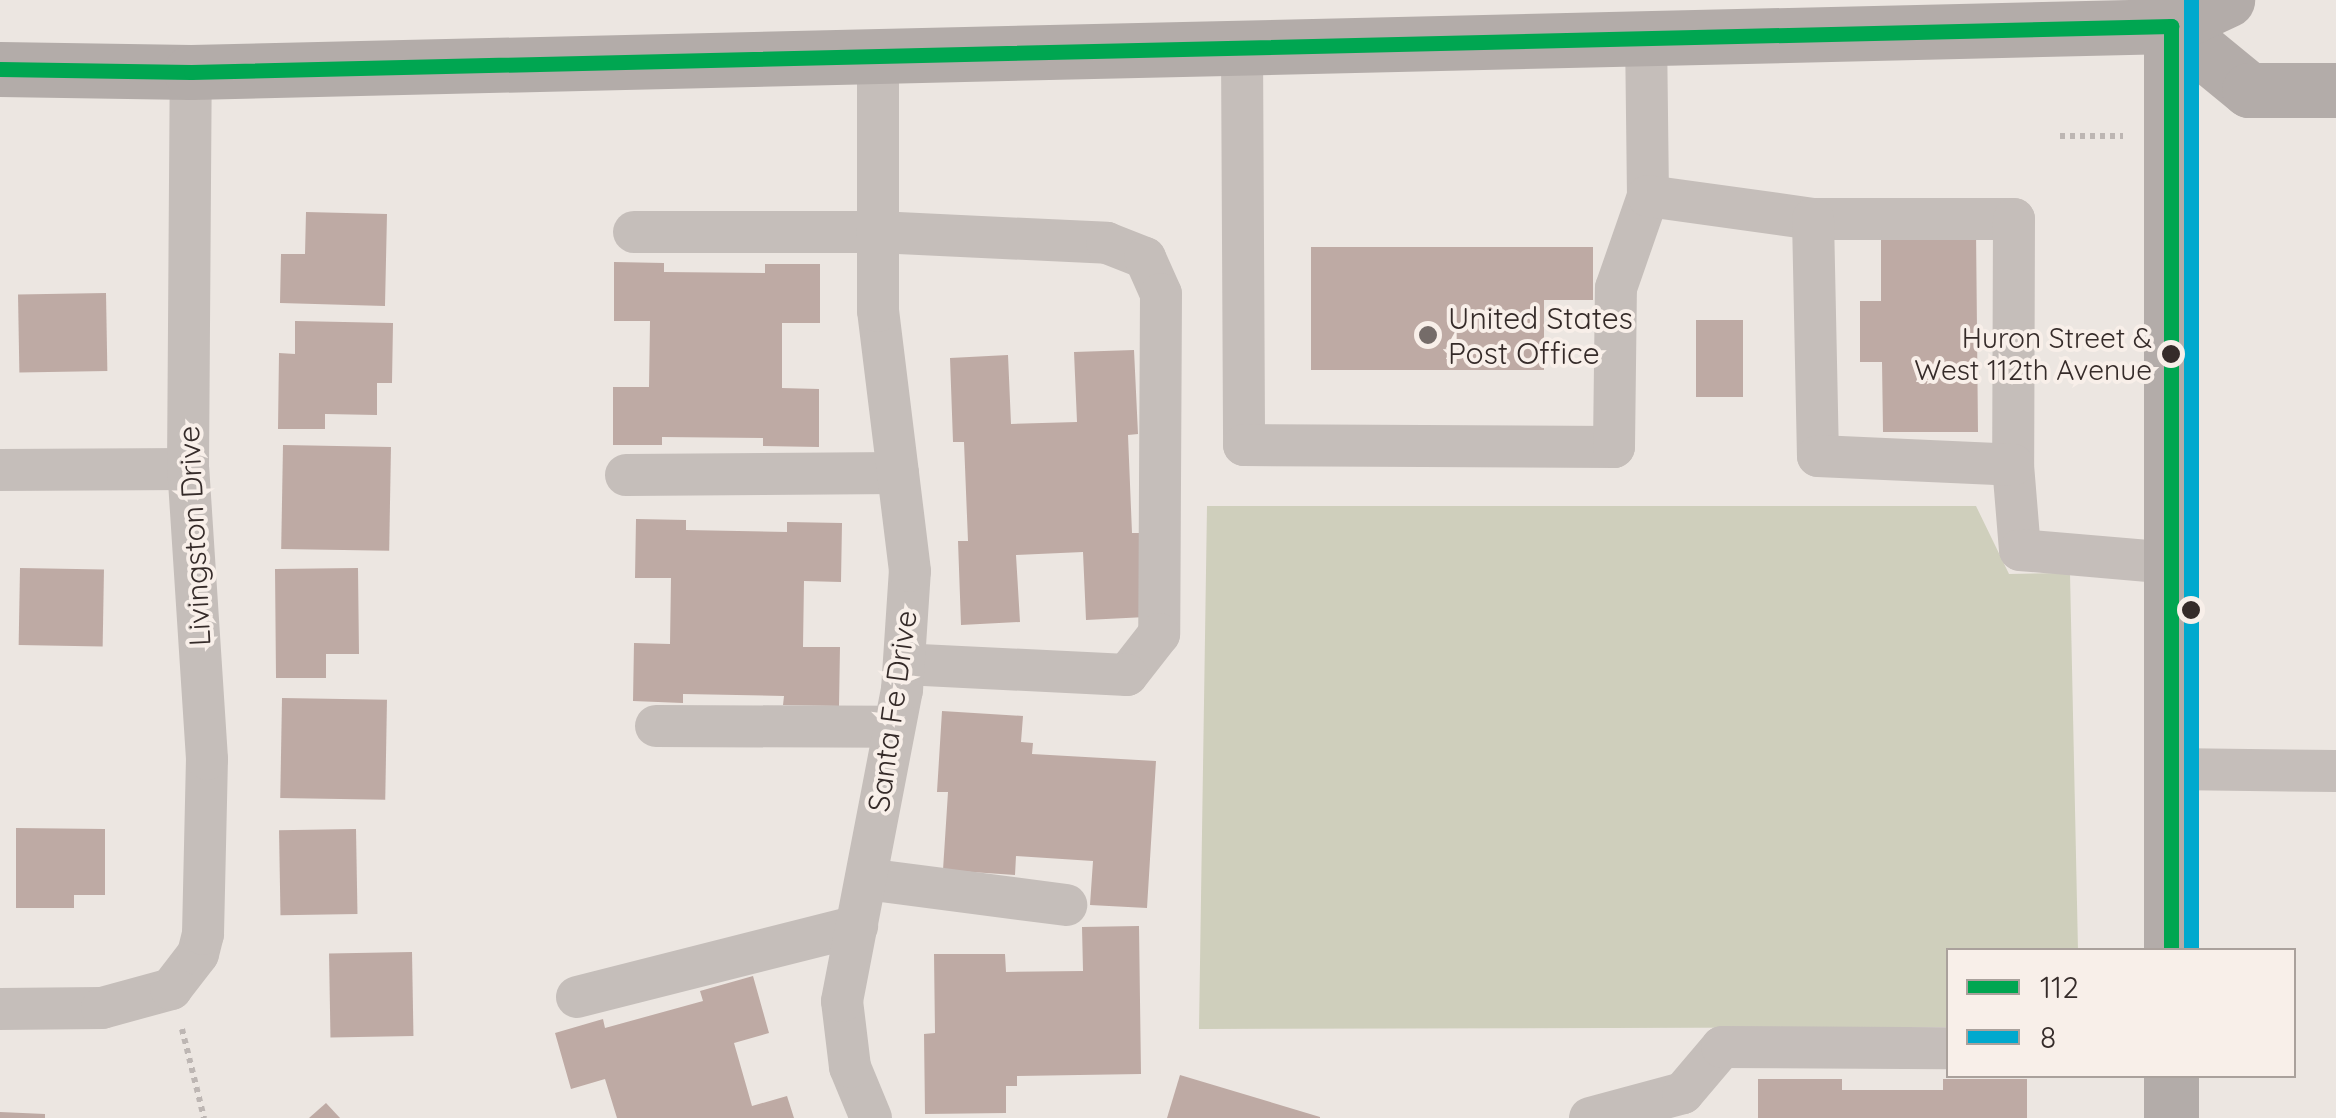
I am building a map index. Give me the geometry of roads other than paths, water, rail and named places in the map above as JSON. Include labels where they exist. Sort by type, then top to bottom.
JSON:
[{"type":"main road","points":[[1671,38],[1813,0]]},
{"type":"main road","points":[[0,69],[191,72],[1671,38],[2171,13],[2226,0]]},
{"type":"main road","points":[[2171,13],[2248,90],[2336,90]]},
{"type":"main road","points":[[2171,13],[2171,948]]},
{"type":"main road","points":[[2171,1078],[2171,1118]]},
{"type":"street","points":[[1242,49],[1244,445],[1614,448],[1616,288],[1648,196],[1671,38]]},
{"type":"street","name":"Santa Fe Drive","points":[[872,1118],[850,1067],[842,1001],[904,664],[910,571],[878,311],[878,57]]},
{"type":"street","name":"Livingston Drive","points":[[0,1009],[102,1008],[172,989],[198,954],[204,934],[207,759],[188,469],[191,72]]},
{"type":"street","points":[[1648,196],[1813,220],[2014,220],[2013,464],[2020,550],[2171,563]]},
{"type":"street","points":[[1813,220],[1818,456],[2013,464]]},
{"type":"street","points":[[634,232],[877,232],[1107,243],[1145,258],[1161,294],[1160,634],[1128,676],[904,664]]},
{"type":"street","points":[[0,470],[188,469]]},
{"type":"street","points":[[626,475],[898,472]]},
{"type":"street","points":[[656,726],[894,727]]},
{"type":"street","points":[[2171,769],[2336,772]]},
{"type":"street","points":[[866,879],[1066,905]]},
{"type":"street","points":[[577,998],[857,926]]},
{"type":"street","points":[[1590,1118],[1683,1093],[1722,1047],[1946,1048]]},
{"type":"place","name":"United States Post Office","points":[[1428,335]]},
{"type":"place","name":"Huron Street & West 112th Avenue","points":[[2171,354]]}]
